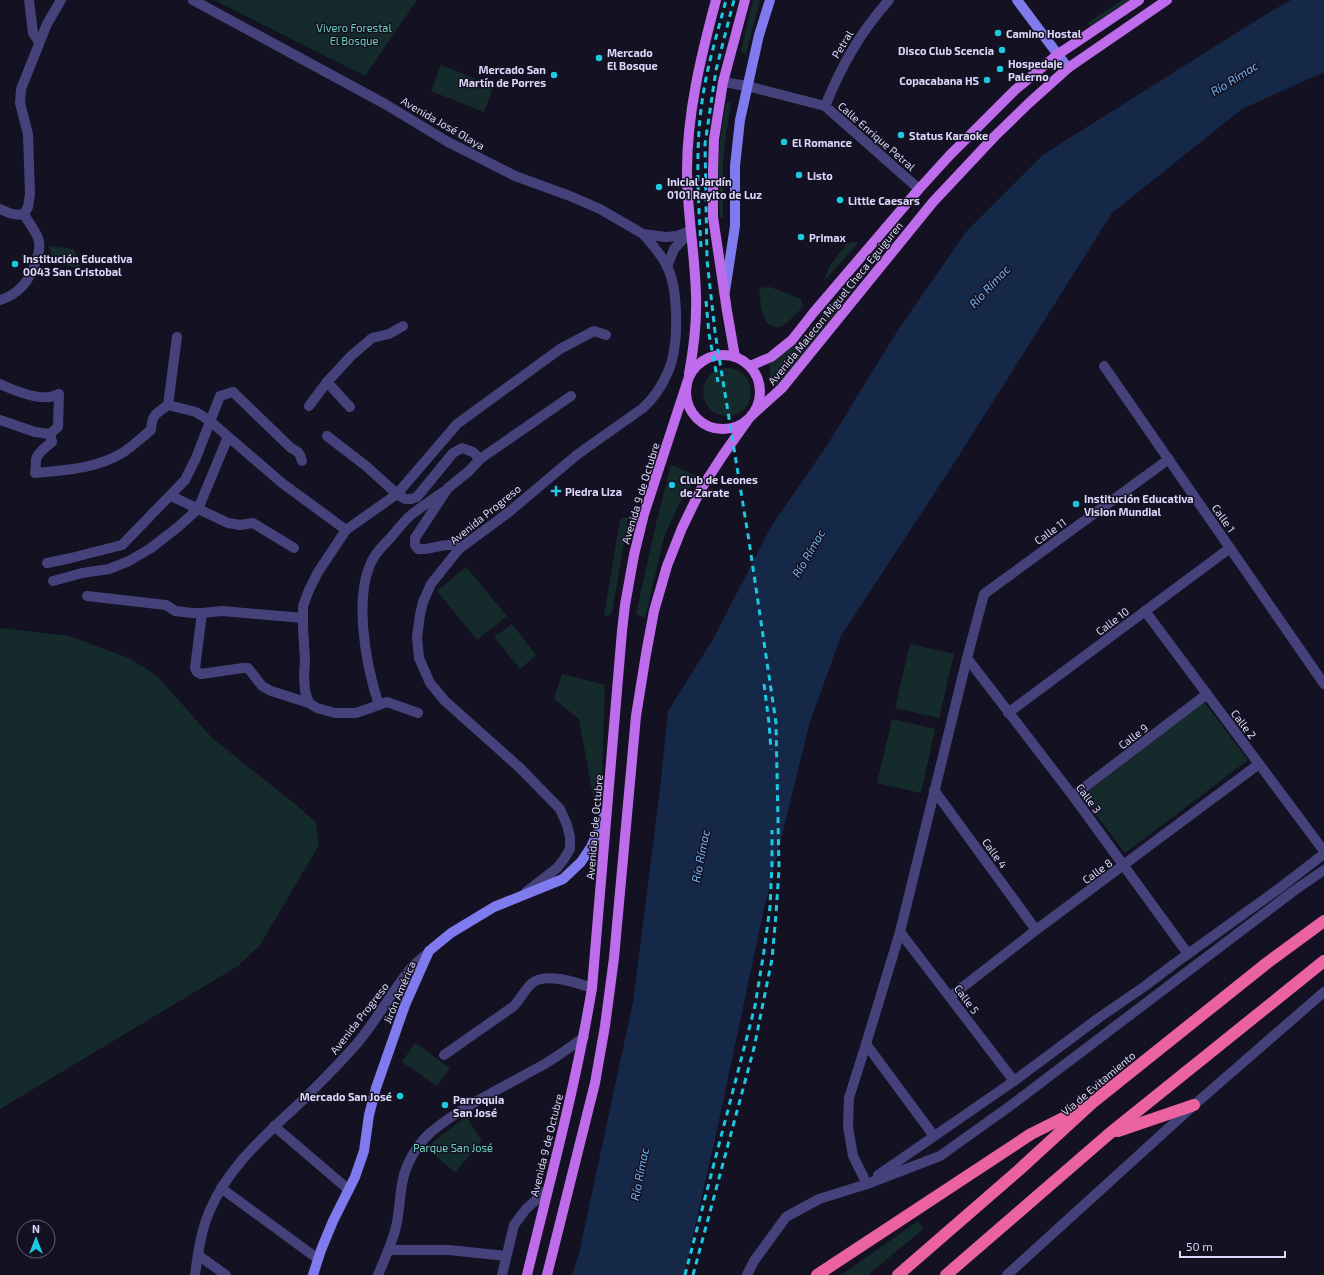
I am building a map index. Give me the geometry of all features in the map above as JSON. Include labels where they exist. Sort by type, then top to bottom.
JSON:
[{"type":"highway","name":"Vía de Evitamiento","points":[[898,1275],[1019,1170],[1092,1103],[1267,963],[1324,921]]},
{"type":"highway","points":[[946,1275],[1109,1134],[1324,961]]},
{"type":"highway","points":[[818,1275],[1031,1134],[1092,1103]]},
{"type":"highway","points":[[1109,1134],[1194,1106]]},
{"type":"main road","points":[[716,0],[700,65],[690,123],[687,171],[690,231],[696,283],[696,337],[686,394],[688,406],[694,416],[713,428],[725,429],[736,427],[750,418]]},
{"type":"main road","points":[[735,357],[724,297],[713,217],[712,189],[714,139],[723,82],[745,0]]},
{"type":"main road","name":"Avenida Malecon Miguel Checa Eguiguren","points":[[750,366],[771,357],[792,340],[919,189],[982,122],[1016,90],[1057,55],[1139,0]]},
{"type":"main road","name":"Avenida Malecon Miguel Checa Eguiguren","points":[[750,418],[782,388],[933,202],[959,173],[1023,108],[1068,68],[1167,0]]},
{"type":"main road","points":[[547,1275],[595,1083],[605,1026],[614,958],[636,716],[654,611],[667,566],[701,489],[723,455],[750,418],[760,396],[760,385],[756,375],[750,366],[735,357],[725,355],[704,359],[696,366],[688,378]]},
{"type":"main road","name":"Avenida 9 de Octubre","points":[[526,1275],[575,1078],[584,1038],[592,988],[622,631],[634,555],[644,514],[688,378]]},
{"type":"street","points":[[29,0],[33,33],[39,42]]},
{"type":"street","points":[[24,214],[30,203],[28,134],[22,111],[20,96],[21,88],[51,15],[61,0]]},
{"type":"street","name":"Avenida José Olaya","points":[[193,0],[385,104],[448,142],[515,176],[570,196],[600,209],[643,234],[664,237],[678,236],[690,231]]},
{"type":"street","points":[[724,297],[735,226],[735,166],[740,120],[759,35],[770,0]]},
{"type":"street","name":"Petral","points":[[825,106],[838,74],[856,43],[889,0]]},
{"type":"street","points":[[1017,0],[1068,68]]},
{"type":"street","name":"Calle Enrique Petral","points":[[723,82],[747,86],[825,106],[919,189]]},
{"type":"street","points":[[0,209],[15,215],[24,214]]},
{"type":"street","points":[[0,300],[16,292],[25,284],[33,272],[40,249],[38,239],[24,214]]},
{"type":"street","points":[[667,267],[674,248],[690,231]]},
{"type":"street","name":"Avenida Progreso","points":[[518,898],[557,868],[570,849],[570,837],[567,825],[560,809],[520,768],[445,701],[430,683],[419,658],[418,626],[424,602],[431,584],[458,549],[509,512],[578,454],[631,417],[651,400],[668,372],[673,354],[676,324],[675,292],[667,267],[656,249],[643,234]]},
{"type":"street","points":[[309,406],[327,382],[351,356],[372,338],[389,334],[402,326]]},
{"type":"street","points":[[309,703],[305,691],[304,676],[305,660],[303,606],[318,572],[346,530],[397,494],[457,424],[560,349],[594,331],[606,335]]},
{"type":"street","points":[[168,405],[177,337]]},
{"type":"street","name":"Calle 1","points":[[1104,366],[1324,684]]},
{"type":"street","points":[[327,382],[350,407]]},
{"type":"street","points":[[0,384],[33,396],[50,397],[59,394],[58,427],[50,434],[35,432],[0,420]]},
{"type":"street","points":[[47,563],[122,544],[171,496],[185,480],[196,458],[220,396],[232,392],[291,448],[297,450],[301,454],[302,461]]},
{"type":"street","points":[[379,705],[372,686],[367,654],[363,597],[368,573],[376,554],[409,516],[448,488],[480,459],[571,396]]},
{"type":"street","points":[[50,434],[52,442],[38,455],[36,459],[37,466],[35,473],[88,466],[109,460],[122,453],[151,430],[152,418],[168,405],[196,412],[228,436],[282,483],[346,530]]},
{"type":"street","points":[[53,581],[82,573],[109,569],[129,561],[156,544],[178,527],[198,509],[228,436]]},
{"type":"street","points":[[327,436],[405,499],[417,497],[453,453],[462,448],[473,452],[480,459]]},
{"type":"street","name":"Calle 11","points":[[967,658],[984,594],[1169,459]]},
{"type":"street","points":[[448,488],[415,538],[415,545],[418,549],[423,550],[451,544],[456,546],[458,549]]},
{"type":"street","points":[[171,496],[228,523],[240,525],[252,524],[294,548]]},
{"type":"street","name":"Calle 10","points":[[1008,713],[1230,548]]},
{"type":"street","points":[[87,596],[166,605],[175,611],[202,613],[222,611],[303,618]]},
{"type":"street","name":"Calle 2","points":[[1145,611],[1324,852]]},
{"type":"street","points":[[202,613],[195,668],[197,672],[201,674],[248,668],[262,686],[271,691],[335,713],[356,713],[387,702],[418,713]]},
{"type":"street","points":[[867,1184],[853,1156],[848,1127],[849,1098],[900,932],[967,658]]},
{"type":"street","name":"Calle 3","points":[[967,658],[1073,796],[1188,954]]},
{"type":"street","name":"Calle 9","points":[[1073,796],[1207,694]]},
{"type":"street","name":"Calle 8","points":[[950,997],[1036,930],[1124,866],[1259,764]]},
{"type":"street","name":"Calle 4","points":[[934,790],[1036,930]]},
{"type":"street","name":"Jirón América","points":[[313,1275],[333,1221],[349,1190],[364,1151],[369,1115],[376,1088],[405,1005],[429,951],[452,932],[494,907],[563,879],[581,862],[591,847],[599,830],[609,799]]},
{"type":"street","points":[[867,1184],[1014,1081],[1100,1017],[1278,890],[1324,852]]},
{"type":"street","points":[[747,1275],[754,1261],[786,1217],[819,1199],[867,1184],[940,1156],[1010,1106],[1294,890],[1324,870]]},
{"type":"street","name":"Calle 5","points":[[900,932],[1014,1081]]},
{"type":"street","name":"Avenida Progreso","points":[[195,1275],[203,1229],[221,1188],[244,1157],[274,1126],[329,1074],[355,1046],[411,969],[429,951]]},
{"type":"street","points":[[444,1055],[514,1006],[531,984],[536,980],[545,979],[571,981],[592,988]]},
{"type":"street","points":[[1007,1275],[1194,1106],[1324,992]]},
{"type":"street","points":[[378,1275],[389,1250],[396,1227],[403,1181],[408,1165],[414,1154],[431,1132],[475,1103],[543,1065],[584,1038]]},
{"type":"street","points":[[866,1044],[934,1136]]},
{"type":"street","points":[[274,1126],[349,1190]]},
{"type":"street","points":[[221,1188],[318,1259]]},
{"type":"street","points":[[502,1275],[514,1225],[526,1209],[547,1190]]},
{"type":"street","points":[[389,1250],[449,1250],[506,1256]]},
{"type":"street","points":[[198,1255],[226,1275]]},
{"type":"green space","name":"Vivero Forestal El Bosque","points":[[214,0],[417,0],[365,76]]},
{"type":"green space","points":[[753,0],[760,0],[746,54],[741,51]]},
{"type":"green space","points":[[1122,0],[1129,0],[1090,26],[1088,23]]},
{"type":"green space","points":[[441,65],[494,86],[484,112],[431,91]]},
{"type":"green space","points":[[726,103],[731,103],[723,165],[723,217],[720,218],[718,166]]},
{"type":"green space","points":[[859,242],[824,281],[829,267],[847,243]]},
{"type":"green space","points":[[49,246],[74,249],[82,270],[52,260]]},
{"type":"green space","points":[[866,262],[871,266],[781,384],[772,387],[769,364],[797,343],[809,331]]},
{"type":"green space","points":[[770,287],[801,299],[803,307],[788,322],[779,327],[773,327],[768,324],[761,306],[759,288]]},
{"type":"green space","points":[[722,368],[732,368],[744,375],[751,387],[751,397],[744,409],[732,416],[722,416],[714,412],[707,405],[703,397],[703,387],[707,379],[714,372]]},
{"type":"green space","points":[[671,465],[697,476],[679,504],[664,537],[645,618],[636,614]]},
{"type":"green space","points":[[623,517],[628,518],[628,520],[612,612],[608,616],[604,616],[620,520]]},
{"type":"green space","points":[[466,567],[507,616],[477,640],[437,591]]},
{"type":"green space","points":[[512,624],[536,655],[520,669],[494,637]]},
{"type":"green space","points":[[0,628],[69,636],[131,659],[158,677],[213,739],[316,822],[319,845],[260,945],[238,966],[0,1109]]},
{"type":"green space","points":[[910,644],[954,654],[939,718],[895,708]]},
{"type":"green space","points":[[562,674],[605,685],[601,802],[594,801],[579,719],[554,699]]},
{"type":"green space","points":[[1204,702],[1248,760],[1125,853],[1082,796]]},
{"type":"green space","points":[[892,719],[935,729],[921,793],[877,783]]},
{"type":"green space","points":[[415,1043],[450,1068],[437,1086],[402,1062]]},
{"type":"green space","name":"Parque San José","points":[[466,1116],[482,1141],[455,1172],[426,1148]]},
{"type":"green space","points":[[918,1221],[923,1229],[868,1275],[841,1275]]},
{"type":"water","name":"Río Rímac","points":[[1291,0],[1324,0],[1324,72],[1242,109],[1112,213],[958,457],[841,636],[809,725],[764,909],[715,1139],[684,1275],[572,1275],[579,1253],[633,1002],[660,789],[668,711],[712,641],[772,525],[826,447],[898,330],[966,232],[1044,154]]},
{"type":"railway","points":[[701,247],[698,171],[700,114],[713,47],[726,0]]},
{"type":"railway","points":[[693,1275],[754,1048],[772,959],[779,869],[776,723],[749,541],[715,332],[707,260],[705,144],[716,70],[734,0]]},
{"type":"railway","points":[[706,301],[709,334],[718,382]]},
{"type":"railway","points":[[764,684],[771,750]]},
{"type":"railway","points":[[685,1275],[755,1006],[770,907],[772,830]]},
{"type":"place","name":"Camino Hostal","points":[[998,33]]},
{"type":"place","name":"Disco Club Scencia","points":[[1002,50]]},
{"type":"place","name":"Mercado El Bosque","points":[[599,58]]},
{"type":"place","name":"Hospedaje Palerno","points":[[1000,69]]},
{"type":"place","name":"Mercado San Martín de Porres","points":[[554,75]]},
{"type":"place","name":"Copacabana HS","points":[[987,80]]},
{"type":"place","name":"Status Karaoke","points":[[901,135]]},
{"type":"place","name":"El Romance","points":[[784,142]]},
{"type":"place","name":"Listo","points":[[799,175]]},
{"type":"place","name":"Inicial Jardín 0101 Rayito de Luz","points":[[659,187]]},
{"type":"place","name":"Little Caesars","points":[[840,200]]},
{"type":"place","name":"Primax","points":[[801,237]]},
{"type":"place","name":"Institución Educativa 0043 San Cristobal","points":[[15,264]]},
{"type":"place","name":"Club de Leones de Zarate","points":[[672,485]]},
{"type":"place","name":"Piedra Liza","points":[[556,491]]},
{"type":"place","name":"Institución Educativa Vision Mundial","points":[[1076,504]]},
{"type":"place","name":"Mercado San José","points":[[400,1096]]},
{"type":"place","name":"Parroquia San José","points":[[445,1105]]}]
